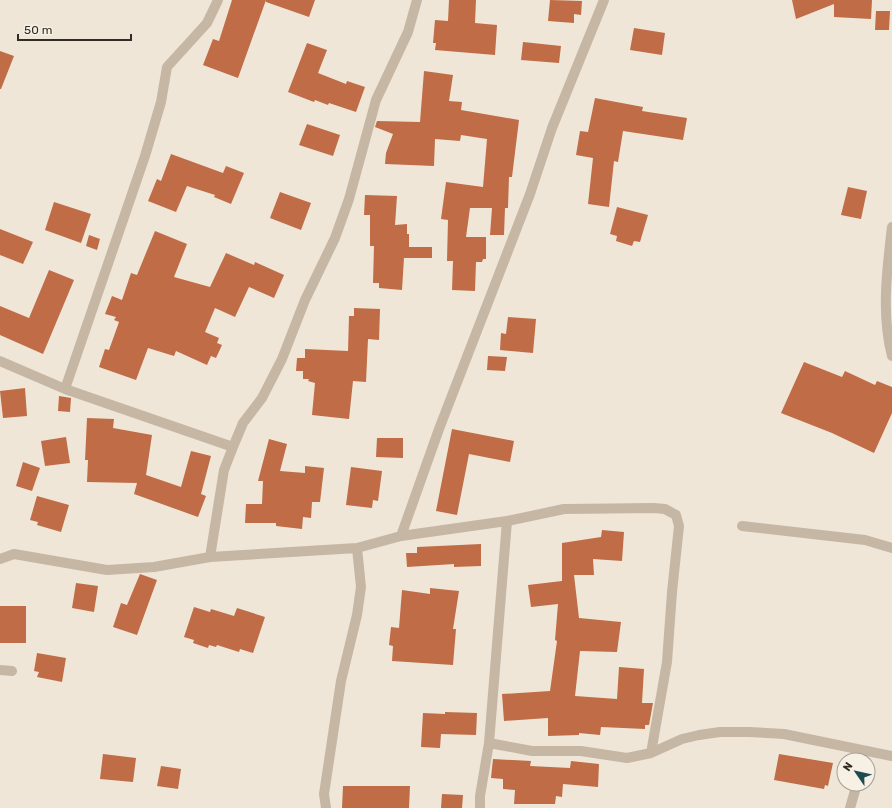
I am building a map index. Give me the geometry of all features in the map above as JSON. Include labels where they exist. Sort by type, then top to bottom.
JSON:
[{"type":"street","points":[[65,389],[145,156],[161,102],[167,67],[208,23],[218,0]]},
{"type":"street","points":[[210,557],[224,470],[243,423],[262,398],[282,359],[305,300],[335,238],[349,199],[376,100],[408,32],[417,0]]},
{"type":"street","points":[[401,536],[439,429],[530,194],[552,128],[604,0]]},
{"type":"street","points":[[892,227],[886,285],[888,333],[892,356]]},
{"type":"street","points":[[0,361],[65,389],[233,447]]},
{"type":"street","points":[[0,559],[14,554],[40,557],[107,570],[154,567],[210,557],[357,548],[401,536],[507,521],[564,509],[665,509],[676,515],[679,526],[667,662],[651,753]]},
{"type":"street","points":[[480,808],[480,796],[489,743],[507,521]]},
{"type":"street","points":[[742,526],[865,540],[892,548]]},
{"type":"street","points":[[326,808],[324,794],[341,681],[357,615],[360,587],[357,548]]},
{"type":"street","points":[[0,670],[12,671]]},
{"type":"street","points":[[489,743],[532,751],[582,751],[627,758],[651,753],[682,739],[720,732],[784,734],[855,752]]},
{"type":"street","points":[[876,755],[892,756]]},
{"type":"street","points":[[850,808],[855,792]]},
{"type":"building","points":[[232,0],[266,0],[238,78],[203,65],[213,39],[219,41]]},
{"type":"building","points":[[266,0],[315,0],[309,17],[266,2]]},
{"type":"building","points":[[449,0],[476,0],[475,23],[497,25],[495,55],[435,50],[436,43],[433,43],[435,20],[448,21]]},
{"type":"building","points":[[550,0],[582,1],[581,15],[574,14],[574,23],[548,21]]},
{"type":"building","points":[[792,0],[872,0],[871,19],[834,17],[834,4],[796,19]]},
{"type":"building","points":[[876,11],[890,11],[889,30],[875,30]]},
{"type":"building","points":[[634,28],[665,33],[662,55],[630,50]]},
{"type":"building","points":[[523,42],[561,46],[559,63],[521,60]]},
{"type":"building","points":[[307,43],[327,50],[318,73],[346,84],[347,81],[365,87],[356,112],[329,103],[328,105],[315,100],[314,102],[288,92]]},
{"type":"building","points":[[0,51],[14,56],[1,89],[0,89]]},
{"type":"building","points":[[424,71],[453,75],[449,101],[462,102],[461,110],[519,120],[512,177],[509,177],[508,208],[505,208],[504,235],[490,235],[492,208],[470,208],[466,237],[486,237],[486,259],[483,259],[482,262],[476,262],[475,291],[452,290],[453,261],[447,261],[448,220],[441,219],[446,182],[483,187],[487,139],[461,135],[460,141],[435,139],[434,166],[385,164],[386,153],[393,134],[375,127],[377,121],[420,122]]},
{"type":"building","points":[[595,98],[643,107],[642,111],[687,118],[683,140],[623,131],[618,162],[614,161],[609,207],[588,204],[593,158],[576,155],[580,131],[588,132]]},
{"type":"building","points":[[307,124],[340,135],[333,156],[299,145]]},
{"type":"building","points":[[171,154],[223,173],[226,166],[244,173],[231,204],[214,197],[215,195],[187,186],[176,212],[148,201],[157,179],[161,181]]},
{"type":"building","points":[[848,187],[867,191],[861,219],[841,215]]},
{"type":"building","points":[[280,192],[311,203],[301,230],[270,218]]},
{"type":"building","points":[[365,195],[397,196],[395,225],[407,224],[409,247],[432,247],[432,258],[404,258],[402,290],[379,288],[379,283],[373,283],[374,246],[370,246],[370,215],[364,215]]},
{"type":"building","points":[[54,202],[91,214],[81,243],[45,230]]},
{"type":"building","points":[[617,207],[648,215],[640,242],[634,241],[632,246],[616,241],[617,236],[610,234]]},
{"type":"building","points":[[0,229],[33,242],[23,264],[0,255]]},
{"type":"building","points":[[155,231],[187,244],[174,277],[210,287],[226,253],[254,265],[255,262],[284,275],[274,298],[249,287],[235,317],[215,308],[205,332],[219,338],[217,343],[222,345],[216,358],[211,356],[207,365],[176,351],[174,356],[148,348],[136,380],[99,367],[105,349],[109,350],[119,322],[114,320],[116,317],[105,314],[112,296],[122,300],[131,273],[137,275]]},
{"type":"building","points":[[89,235],[100,239],[97,250],[86,246]]},
{"type":"building","points":[[49,270],[74,280],[43,354],[0,335],[0,306],[29,318]]},
{"type":"building","points":[[354,308],[380,309],[379,340],[368,339],[366,382],[353,381],[349,419],[312,415],[315,383],[308,381],[309,379],[303,379],[303,371],[296,371],[297,358],[305,358],[305,349],[348,351],[349,316],[354,316]]},
{"type":"building","points":[[508,317],[536,319],[533,353],[500,350],[501,333],[506,334]]},
{"type":"building","points":[[488,356],[507,357],[505,371],[487,370]]},
{"type":"building","points":[[804,362],[842,377],[845,371],[875,385],[877,381],[892,387],[892,413],[874,453],[832,433],[781,413]]},
{"type":"building","points":[[25,388],[27,416],[3,418],[0,391]]},
{"type":"building","points":[[59,396],[71,398],[70,412],[58,411]]},
{"type":"building","points":[[87,418],[114,419],[113,428],[152,435],[146,475],[181,487],[191,451],[211,456],[201,494],[206,496],[198,517],[134,494],[137,483],[87,482],[88,460],[85,460]]},
{"type":"building","points":[[452,429],[514,441],[510,462],[469,454],[457,515],[436,511]]},
{"type":"building","points":[[66,437],[70,463],[45,466],[41,441]]},
{"type":"building","points":[[377,438],[403,438],[403,458],[376,457]]},
{"type":"building","points":[[269,439],[287,444],[280,471],[305,473],[305,466],[324,468],[320,502],[312,502],[311,518],[303,517],[302,529],[276,526],[276,523],[245,523],[246,504],[262,504],[263,481],[258,481]]},
{"type":"building","points":[[23,462],[40,468],[32,491],[16,486]]},
{"type":"building","points":[[351,467],[382,471],[378,501],[373,500],[372,508],[346,505]]},
{"type":"building","points":[[37,496],[69,505],[61,532],[37,525],[38,522],[30,520]]},
{"type":"building","points":[[602,530],[624,532],[622,561],[593,559],[594,575],[574,575],[579,618],[621,622],[617,652],[580,651],[575,696],[617,699],[619,667],[644,669],[642,703],[653,703],[649,725],[645,725],[645,729],[601,727],[600,735],[579,733],[579,735],[548,736],[548,718],[504,721],[502,694],[550,691],[557,641],[555,640],[558,604],[531,607],[528,585],[562,581],[562,543],[601,537]]},
{"type":"building","points":[[481,544],[481,566],[454,567],[454,564],[407,567],[406,553],[417,553],[417,547]]},
{"type":"building","points":[[140,574],[157,580],[137,635],[113,627],[121,603],[127,605]]},
{"type":"building","points":[[76,583],[98,586],[94,612],[72,608]]},
{"type":"building","points":[[430,588],[459,591],[453,629],[456,629],[453,665],[392,661],[393,646],[389,645],[391,627],[399,628],[402,590],[430,594]]},
{"type":"building","points":[[0,606],[26,606],[26,643],[0,643]]},
{"type":"building","points":[[194,607],[210,612],[211,609],[234,616],[237,608],[265,617],[253,653],[240,649],[239,652],[217,645],[216,647],[209,645],[208,648],[193,643],[194,640],[184,637]]},
{"type":"building","points":[[37,653],[66,658],[62,682],[37,677],[39,672],[34,671]]},
{"type":"building","points":[[445,712],[477,713],[476,735],[441,734],[440,748],[421,747],[423,713],[445,714]]},
{"type":"building","points":[[103,754],[136,758],[133,782],[100,779]]},
{"type":"building","points":[[779,754],[833,763],[828,786],[825,785],[824,789],[774,780]]},
{"type":"building","points":[[493,759],[531,761],[530,766],[570,768],[571,761],[599,764],[598,787],[563,784],[562,797],[556,796],[555,804],[514,804],[515,790],[503,789],[503,779],[491,778]]},
{"type":"building","points":[[161,766],[181,769],[178,789],[157,786]]},
{"type":"building","points":[[343,786],[410,786],[409,808],[342,808]]},
{"type":"building","points":[[442,794],[463,795],[462,808],[441,808]]}]
